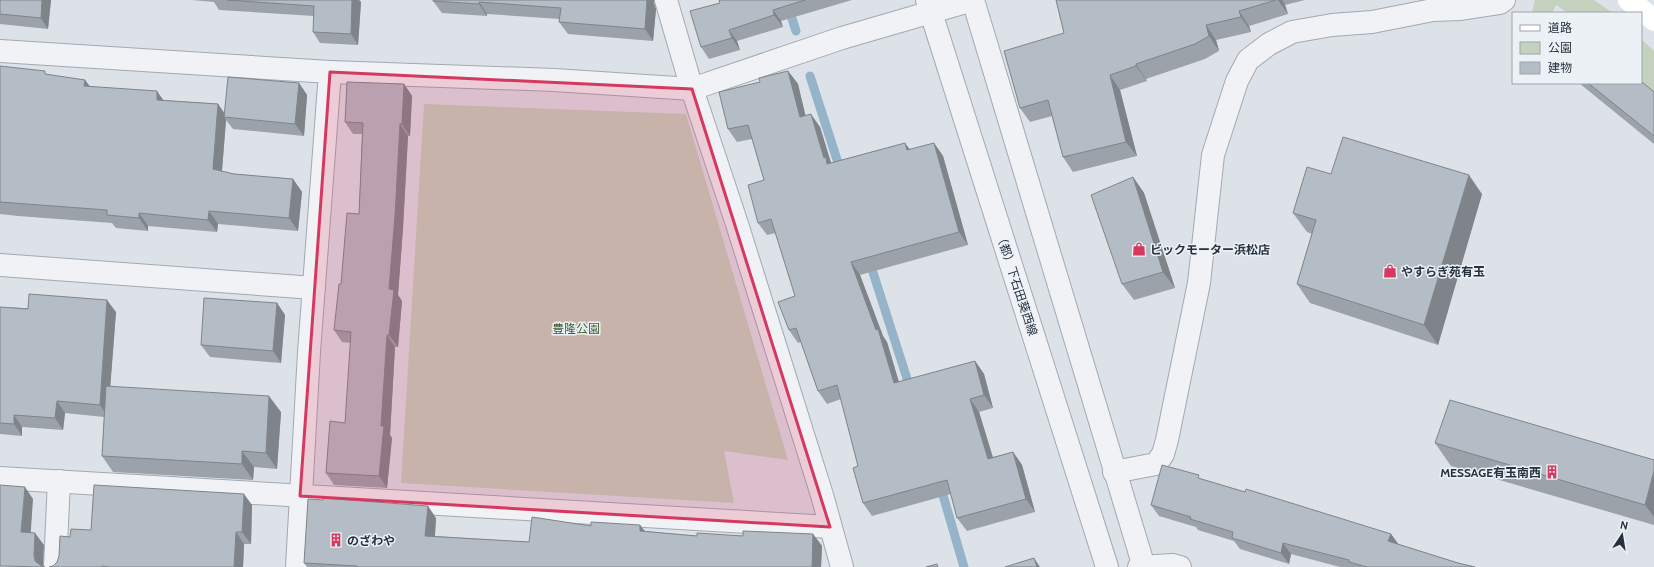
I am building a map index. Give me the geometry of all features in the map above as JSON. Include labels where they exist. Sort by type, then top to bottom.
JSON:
[{"type":"main road","points":[[1629,0],[1654,20]]},
{"type":"street","points":[[666,0],[692,89],[742,239],[842,567]]},
{"type":"street","points":[[0,51],[330,72],[554,80],[692,89],[842,38],[929,6],[973,0],[1142,567],[1173,565],[1180,567]]},
{"type":"street","points":[[1114,472],[1156,464],[1163,454],[1168,440],[1199,283],[1213,155],[1238,80],[1248,60],[1269,44],[1292,32],[1332,25],[1372,22],[1433,10],[1461,9],[1500,3],[1504,0]]},
{"type":"street","name":"（都）下石田葵西線","points":[[929,6],[1107,567]]},
{"type":"street","points":[[297,567],[300,496],[330,72]]},
{"type":"street","points":[[0,265],[314,288]]},
{"type":"street","points":[[0,478],[830,527]]},
{"type":"street","points":[[55,567],[59,481]]},
{"type":"highlighted area","points":[[330,72],[692,89],[830,527],[300,496]]},
{"type":"green space","points":[[1535,0],[1594,0],[1612,12],[1566,12],[1556,5],[1552,12],[1532,12]]},
{"type":"green space","points":[[1642,40],[1654,51],[1654,92],[1642,82]]},
{"type":"green space","name":"豊隆公園","points":[[424,104],[686,114],[788,460],[724,451],[734,503],[401,483]]},
{"type":"building","points":[[0,0],[42,0],[41,18],[0,14]]},
{"type":"building","points":[[227,0],[352,0],[351,34],[313,32],[314,6]]},
{"type":"building","points":[[433,0],[647,0],[645,29],[559,22],[561,8]]},
{"type":"building","points":[[719,0],[805,0],[773,10],[774,15],[729,30],[732,38],[701,47],[690,11],[720,3]]},
{"type":"building","points":[[1056,0],[1276,0],[1239,11],[1241,17],[1206,25],[1209,36],[1195,44],[1136,64],[1136,66],[1110,75],[1126,142],[1063,157],[1048,100],[1020,108],[1004,51],[1064,33]]},
{"type":"building","points":[[0,66],[45,71],[45,74],[85,80],[84,86],[157,91],[157,100],[218,104],[213,169],[234,174],[293,179],[289,218],[209,211],[208,220],[139,213],[139,218],[107,215],[107,210],[0,202]]},
{"type":"building","points":[[788,71],[800,117],[811,114],[827,164],[905,143],[907,150],[934,143],[959,232],[851,262],[876,330],[878,329],[894,383],[975,361],[984,395],[970,399],[988,459],[1013,452],[1026,499],[957,518],[947,480],[863,503],[853,468],[858,466],[837,385],[818,391],[796,328],[789,330],[778,302],[795,296],[771,219],[758,223],[748,185],[764,180],[748,125],[728,129],[719,92],[760,82],[759,78]]},
{"type":"building","points":[[228,77],[299,83],[295,124],[224,117]]},
{"type":"building","points":[[347,82],[404,84],[389,289],[394,290],[389,335],[387,335],[381,426],[384,426],[379,476],[326,473],[330,421],[345,423],[351,332],[334,330],[339,284],[341,284],[347,213],[359,214],[363,123],[345,122]]},
{"type":"building","points":[[1642,82],[1654,92],[1654,136],[1589,84],[1642,84]]},
{"type":"building","name":"やすらぎ苑有玉","points":[[1343,137],[1469,175],[1424,325],[1297,284],[1316,220],[1293,213],[1307,167],[1331,174]]},
{"type":"building","name":"ビックモーター浜松店","points":[[1133,177],[1163,272],[1122,284],[1091,195]]},
{"type":"building","points":[[29,294],[107,300],[100,405],[57,401],[55,418],[14,415],[14,424],[0,423],[0,307],[28,309]]},
{"type":"building","points":[[204,298],[277,303],[273,351],[201,345]]},
{"type":"building","points":[[106,386],[269,396],[266,453],[242,451],[242,464],[102,456]]},
{"type":"building","points":[[1450,400],[1654,460],[1654,471],[1645,505],[1435,443]]},
{"type":"building","points":[[1162,465],[1199,475],[1198,478],[1245,492],[1246,489],[1391,534],[1388,541],[1475,567],[1367,567],[1349,562],[1349,560],[1283,543],[1281,553],[1232,538],[1233,532],[1151,505]]},
{"type":"building","points":[[0,485],[25,487],[21,532],[35,533],[35,561],[45,567],[0,566]]},
{"type":"building","points":[[94,485],[244,494],[242,532],[236,532],[234,567],[49,567],[53,566],[57,562],[59,556],[60,536],[70,537],[71,529],[91,530]]},
{"type":"building","points":[[323,498],[428,506],[425,536],[529,542],[532,517],[591,526],[591,522],[640,525],[640,531],[697,536],[697,533],[743,536],[743,531],[813,534],[812,567],[357,567],[304,563],[308,499],[323,500]]},
{"type":"building","points":[[1034,558],[1037,567],[1005,567]]},
{"type":"building","points":[[937,564],[938,567],[926,567]]},
{"type":"waterway","points":[[786,0],[796,31]]},
{"type":"waterway","points":[[810,76],[841,172]]},
{"type":"waterway","points":[[869,260],[911,391]]},
{"type":"waterway","points":[[940,485],[964,567]]},
{"type":"place","name":"ビックモーター浜松店","points":[[1139,249]]},
{"type":"place","name":"やすらぎ苑有玉","points":[[1390,271]]},
{"type":"place","name":"MESSAGE有玉南西","points":[[1552,472]]},
{"type":"place","name":"のざわや","points":[[336,540]]}]
